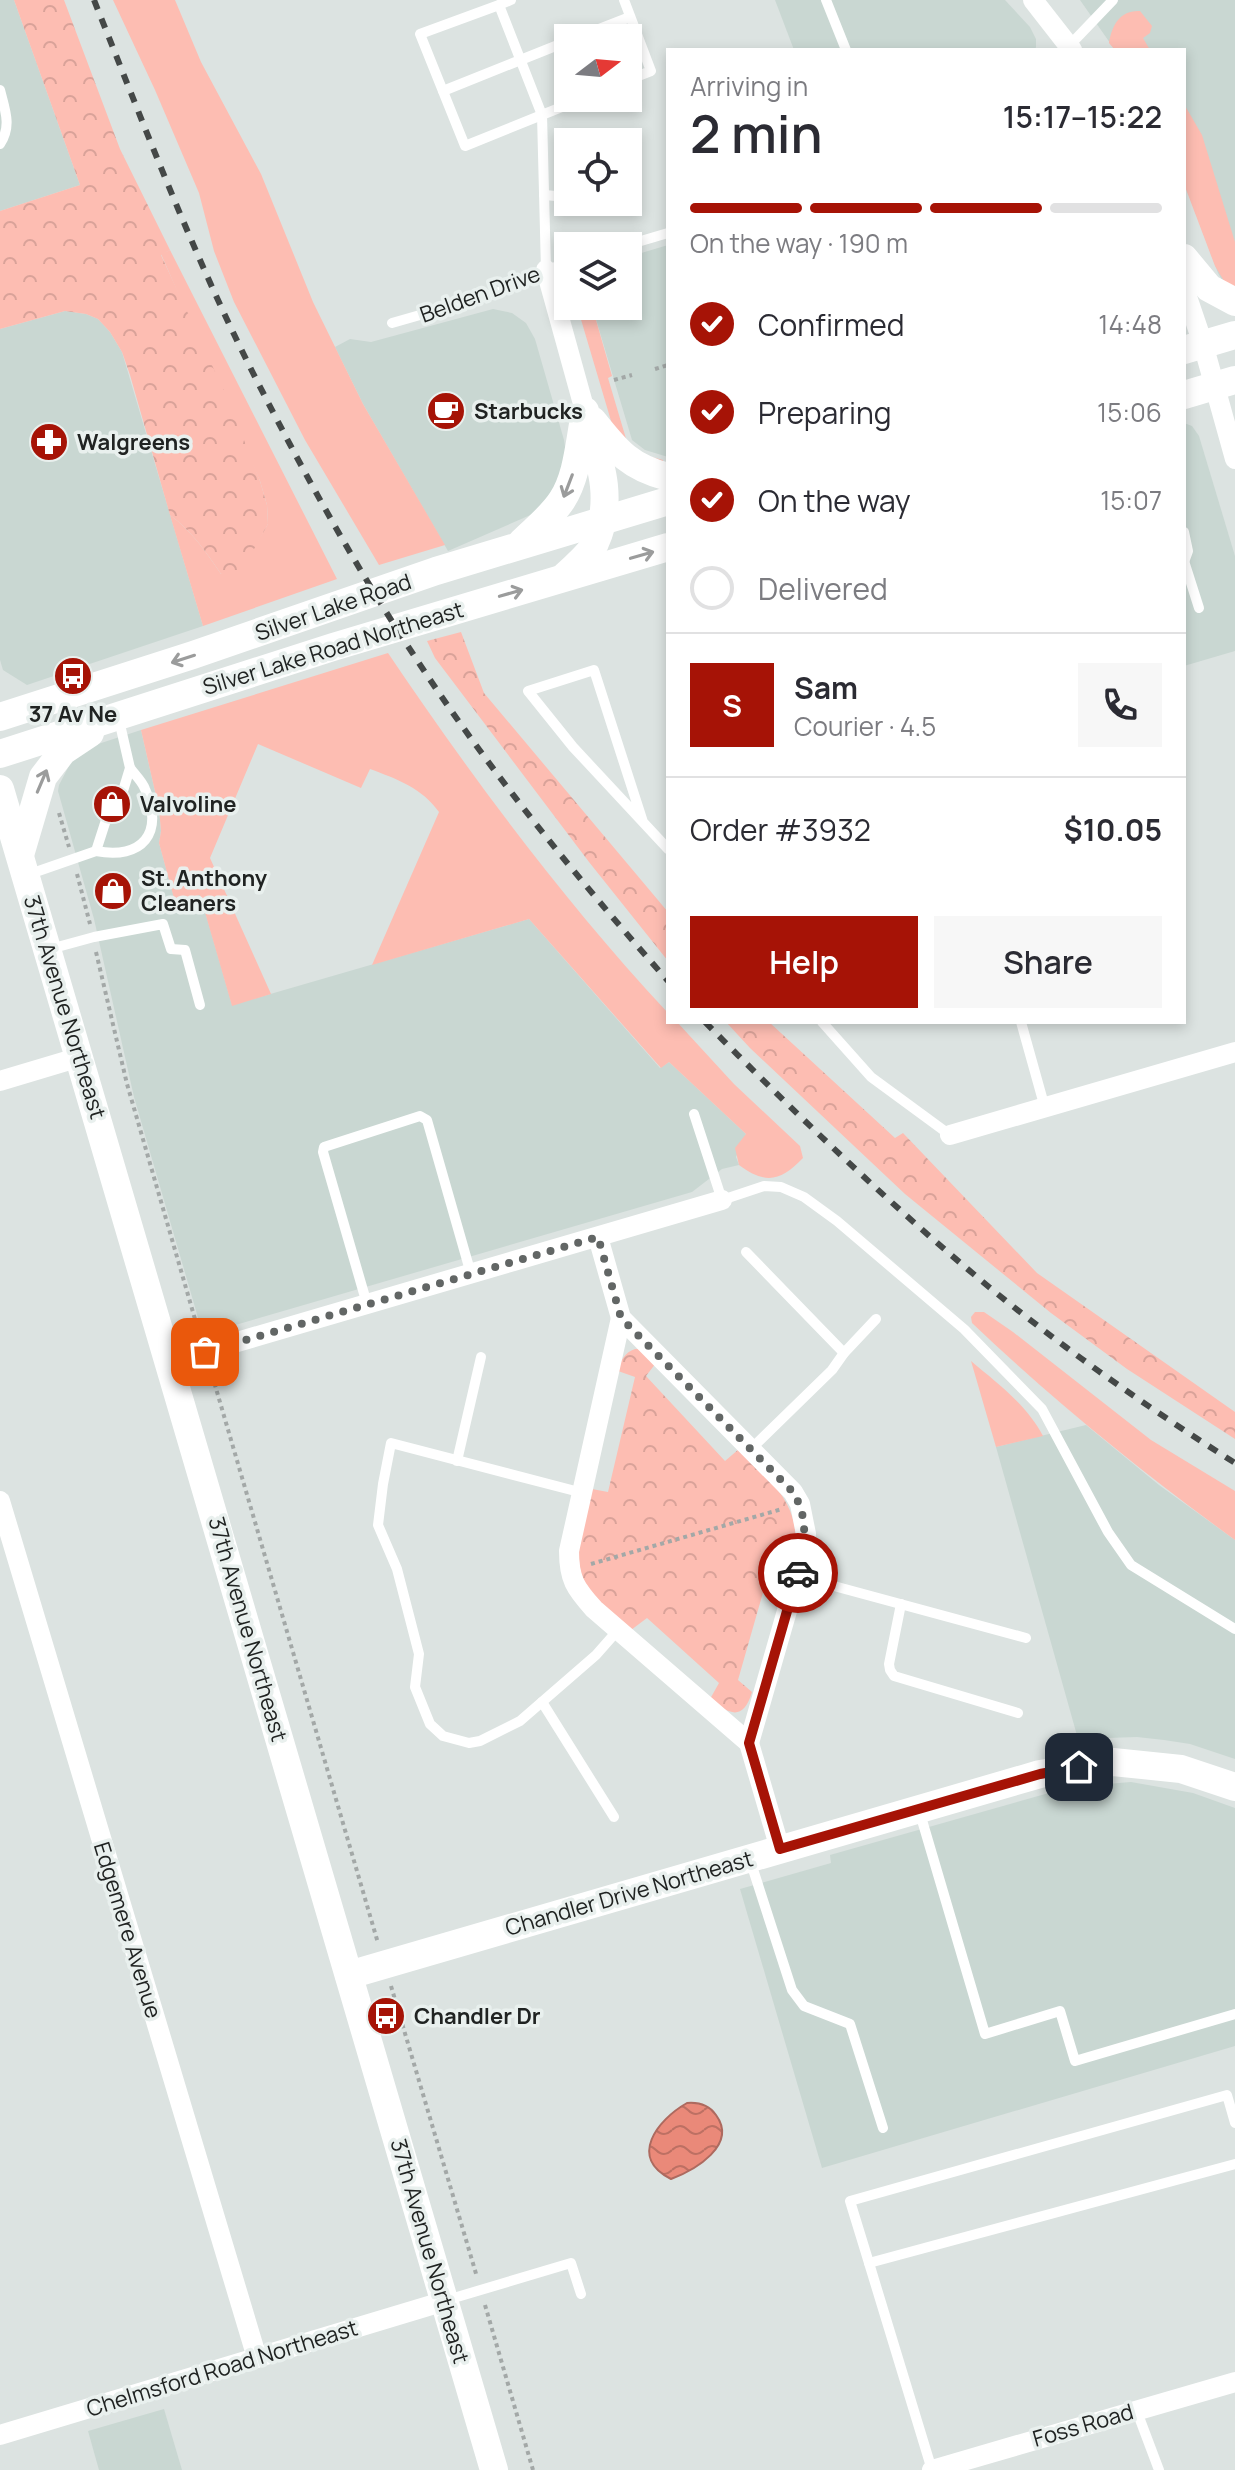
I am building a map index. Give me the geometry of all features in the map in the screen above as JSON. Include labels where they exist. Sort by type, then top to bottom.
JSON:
[{"type":"main road","points":[[1186,260],[1209,288],[1235,302]]},
{"type":"main road","points":[[1194,347],[1235,335]]},
{"type":"main road","points":[[1186,394],[1225,384]]},
{"type":"main road","points":[[585,411],[617,451],[633,464],[666,476]]},
{"type":"main road","points":[[562,578],[595,545],[606,502],[606,486],[585,411]]},
{"type":"main road","points":[[519,545],[555,509],[566,493],[574,470],[585,411]]},
{"type":"main road","name":"Silver Lake Road","points":[[0,717],[436,571],[666,502]]},
{"type":"main road","name":"Silver Lake Road Northeast","points":[[0,754],[333,647],[666,548]]},
{"type":"main road","points":[[22,865],[40,786],[48,767],[63,751],[118,716]]},
{"type":"main road","name":"37th Avenue Northeast","points":[[0,789],[494,2470]]},
{"type":"main road","name":"Chandler Drive Northeast","points":[[349,1975],[1040,1774],[1113,1762],[1181,1769],[1235,1787]]},
{"type":"street","points":[[1033,0],[1067,48]]},
{"type":"street","points":[[546,270],[585,411]]},
{"type":"street","points":[[1186,300],[1194,347],[1225,384],[1235,459]]},
{"type":"street","points":[[950,1135],[1235,1052]]},
{"type":"street","points":[[0,1081],[80,1057]]},
{"type":"street","points":[[169,1362],[722,1200]]},
{"type":"street","points":[[598,1237],[621,1318],[569,1551],[569,1570],[576,1589],[618,1630],[749,1743]]},
{"type":"street","points":[[621,1318],[793,1492],[800,1504],[806,1534],[749,1743],[780,1849]]},
{"type":"street","name":"Edgemere Avenue","points":[[0,1501],[257,2358]]},
{"type":"street","name":"Chelmsford Road Northeast","points":[[0,2435],[445,2301]]},
{"type":"street","name":"Foss Road","points":[[932,2470],[1235,2382]]},
{"type":"lane","points":[[511,0],[420,34],[465,146],[554,110]]},
{"type":"lane","points":[[624,0],[633,24]]},
{"type":"lane","points":[[826,0],[845,48]]},
{"type":"lane","points":[[1069,48],[1113,0]]},
{"type":"lane","points":[[499,5],[542,115],[546,270]]},
{"type":"lane","points":[[612,24],[630,17]]},
{"type":"lane","points":[[443,91],[554,47]]},
{"type":"lane","points":[[642,48],[651,71],[642,75]]},
{"type":"lane","points":[[0,90],[8,119],[7,134],[0,144]]},
{"type":"lane","points":[[544,195],[554,196]]},
{"type":"lane","points":[[642,241],[666,234]]},
{"type":"lane","name":"Belden Drive","points":[[392,323],[497,293],[554,267]]},
{"type":"lane","points":[[1186,568],[1199,608]]},
{"type":"lane","points":[[643,822],[594,670],[528,691],[573,747],[666,847]]},
{"type":"lane","points":[[22,865],[72,860],[96,851],[135,850],[146,841],[151,831],[152,815],[145,788],[130,768],[118,716]]},
{"type":"lane","points":[[123,791],[130,768]]},
{"type":"lane","points":[[96,851],[106,820]]},
{"type":"lane","points":[[48,950],[94,937],[163,924],[171,949],[185,950],[200,1005]]},
{"type":"lane","points":[[824,1024],[871,1077],[950,1135]]},
{"type":"lane","points":[[1022,1024],[1045,1108]]},
{"type":"lane","points":[[694,1114],[722,1200],[764,1186],[781,1187],[804,1197],[837,1221],[964,1329],[1042,1409],[1108,1532],[1131,1565],[1235,1629]]},
{"type":"lane","points":[[367,1304],[324,1147],[420,1116],[427,1120],[471,1274]]},
{"type":"lane","points":[[746,1252],[844,1353]]},
{"type":"lane","points":[[751,1449],[832,1370],[876,1319]]},
{"type":"lane","points":[[457,1461],[481,1357]]},
{"type":"lane","points":[[583,1493],[391,1443],[378,1525],[397,1569],[419,1654],[415,1687],[430,1724],[443,1736],[469,1743],[480,1741],[520,1721],[596,1655],[618,1630]]},
{"type":"lane","points":[[797,1576],[1026,1638]]},
{"type":"lane","points":[[901,1604],[889,1664],[894,1676],[1018,1713]]},
{"type":"lane","points":[[542,1702],[614,1817]]},
{"type":"lane","points":[[919,1808],[985,2034],[1060,2011],[1075,2061],[1235,2014]]},
{"type":"lane","points":[[749,1858],[792,1990],[804,2006],[850,2024],[883,2128]]},
{"type":"lane","points":[[932,2470],[850,2201],[1227,2095],[1235,2123]]},
{"type":"lane","points":[[869,2263],[1235,2164]]},
{"type":"lane","points":[[445,2301],[571,2263],[581,2294]]},
{"type":"lane","points":[[1136,2409],[1159,2470]]},
{"type":"path","points":[[655,369],[666,366]]},
{"type":"path","points":[[614,380],[632,375]]},
{"type":"path","points":[[55,800],[94,937],[127,1084],[196,1324]]},
{"type":"path","points":[[211,1373],[376,1936]]},
{"type":"path","points":[[569,1570],[800,1504]]},
{"type":"path","points":[[393,1992],[533,2470]]},
{"type":"shaded area","points":[[0,0],[14,0],[80,185],[0,211]]},
{"type":"shaded area","points":[[775,0],[1005,0],[1030,27],[1036,39],[1036,48],[793,48]]},
{"type":"shaded area","points":[[1080,0],[1235,0],[1235,288],[1222,280],[1218,273],[1186,187],[1186,48],[1114,48]]},
{"type":"shaded area","points":[[666,246],[666,456],[645,450],[632,440],[596,320],[642,320],[642,253]]},
{"type":"shaded area","points":[[493,309],[512,313],[526,323],[535,339],[564,440],[564,476],[535,513],[448,551],[363,404],[335,347],[350,339],[371,342]]},
{"type":"shaded area","points":[[65,311],[98,319],[122,352],[203,626],[27,685],[3,670],[0,660],[0,329]]},
{"type":"shaded area","points":[[1186,424],[1192,426],[1199,436],[1235,556],[1235,651],[1186,665]]},
{"type":"shaded area","points":[[141,730],[159,809],[159,843],[175,901],[200,894],[232,1005],[529,919],[660,1068],[669,1062],[746,1134],[736,1157],[739,1165],[722,1169],[692,1192],[218,1330],[201,1328],[134,1097],[94,919],[58,791],[71,762],[92,746]]},
{"type":"shaded area","points":[[1086,1425],[1159,1485],[1235,1540],[1235,1759],[1190,1744],[1164,1740],[1137,1737],[1078,1739],[996,1447]]},
{"type":"shaded area","points":[[1131,1782],[1193,1793],[1235,1808],[1235,2046],[822,2168],[740,1889],[831,1863],[830,1855],[1070,1787]]},
{"type":"shaded area","points":[[164,2409],[182,2470],[99,2470],[88,2431]]},
{"type":"green space","points":[[14,0],[64,0],[120,149],[170,250],[161,255],[230,404],[267,505],[268,524],[243,569],[221,574],[192,535],[170,515],[122,352],[98,319],[65,311],[0,329],[0,211],[80,185]]},
{"type":"green space","points":[[113,0],[175,0],[201,62],[261,174],[313,302],[363,404],[445,545],[379,565],[305,440],[234,302],[214,251],[199,193]]},
{"type":"green space","points":[[1140,11],[1152,26],[1150,33],[1143,38],[1149,48],[1113,48],[1109,43],[1112,30],[1122,16]]},
{"type":"green space","points":[[1186,107],[1202,135],[1235,242],[1235,288],[1224,281],[1215,266],[1186,189]]},
{"type":"green space","points":[[170,250],[337,579],[203,626],[170,515],[192,535],[221,574],[250,554],[268,524],[267,505],[260,481],[161,254]]},
{"type":"green space","points":[[581,320],[596,320],[612,376],[608,378],[627,442],[644,455],[663,460],[662,466],[645,461],[614,431]]},
{"type":"green space","points":[[461,632],[484,693],[666,910],[666,958],[435,658],[427,641]]},
{"type":"green space","points":[[388,653],[521,838],[592,927],[666,1011],[666,1024],[679,1024],[734,1084],[800,1146],[803,1158],[788,1172],[773,1178],[757,1176],[739,1165],[735,1148],[746,1134],[669,1062],[661,1068],[529,919],[372,965],[439,812],[417,790],[370,769],[361,788],[258,744],[210,858],[271,994],[232,1006],[200,895],[175,902],[159,843],[159,809],[141,730]]},
{"type":"green space","points":[[728,1024],[771,1024],[895,1138],[903,1133],[1037,1273],[1235,1412],[1235,1439],[1127,1369],[1051,1313],[905,1194]]},
{"type":"green space","points":[[975,1312],[984,1312],[1013,1332],[1151,1440],[1235,1491],[1235,1540],[1133,1463],[1035,1381],[972,1323],[971,1317]]},
{"type":"green space","points":[[635,1349],[644,1349],[656,1363],[646,1376],[725,1461],[739,1449],[778,1490],[792,1515],[795,1528],[793,1555],[781,1591],[764,1589],[738,1680],[752,1692],[740,1711],[729,1711],[710,1699],[719,1683],[647,1618],[631,1630],[596,1598],[582,1575],[580,1538],[592,1489],[608,1492],[635,1377],[618,1371],[624,1357]]},
{"type":"green space","points":[[971,1361],[1020,1404],[1043,1436],[996,1447]]},
{"type":"water","points":[[687,2103],[710,2109],[721,2126],[722,2136],[718,2146],[702,2163],[671,2179],[651,2161],[649,2150],[657,2129]]},
{"type":"railway","points":[[94,0],[209,281],[253,373],[350,553],[473,742],[568,864],[666,979]]},
{"type":"railway","points":[[707,1024],[844,1158],[989,1287],[1109,1379],[1235,1463]]},
{"type":"way so far","points":[[205,1352],[598,1237],[621,1318],[793,1492],[800,1504],[806,1534],[798,1573]]},
{"type":"place","name":"Starbucks","points":[[446,411]]},
{"type":"place","name":"Walgreens","points":[[49,442]]},
{"type":"place","name":"37 Av Ne","points":[[73,676]]},
{"type":"place","name":"Valvoline","points":[[112,804]]},
{"type":"place","name":"St. Anthony Cleaners","points":[[113,891]]},
{"type":"place","name":"Chandler Dr","points":[[386,2016]]},
{"type":"route","points":[[798,1573],[749,1743],[780,1849],[1040,1774],[1079,1767]]}]
